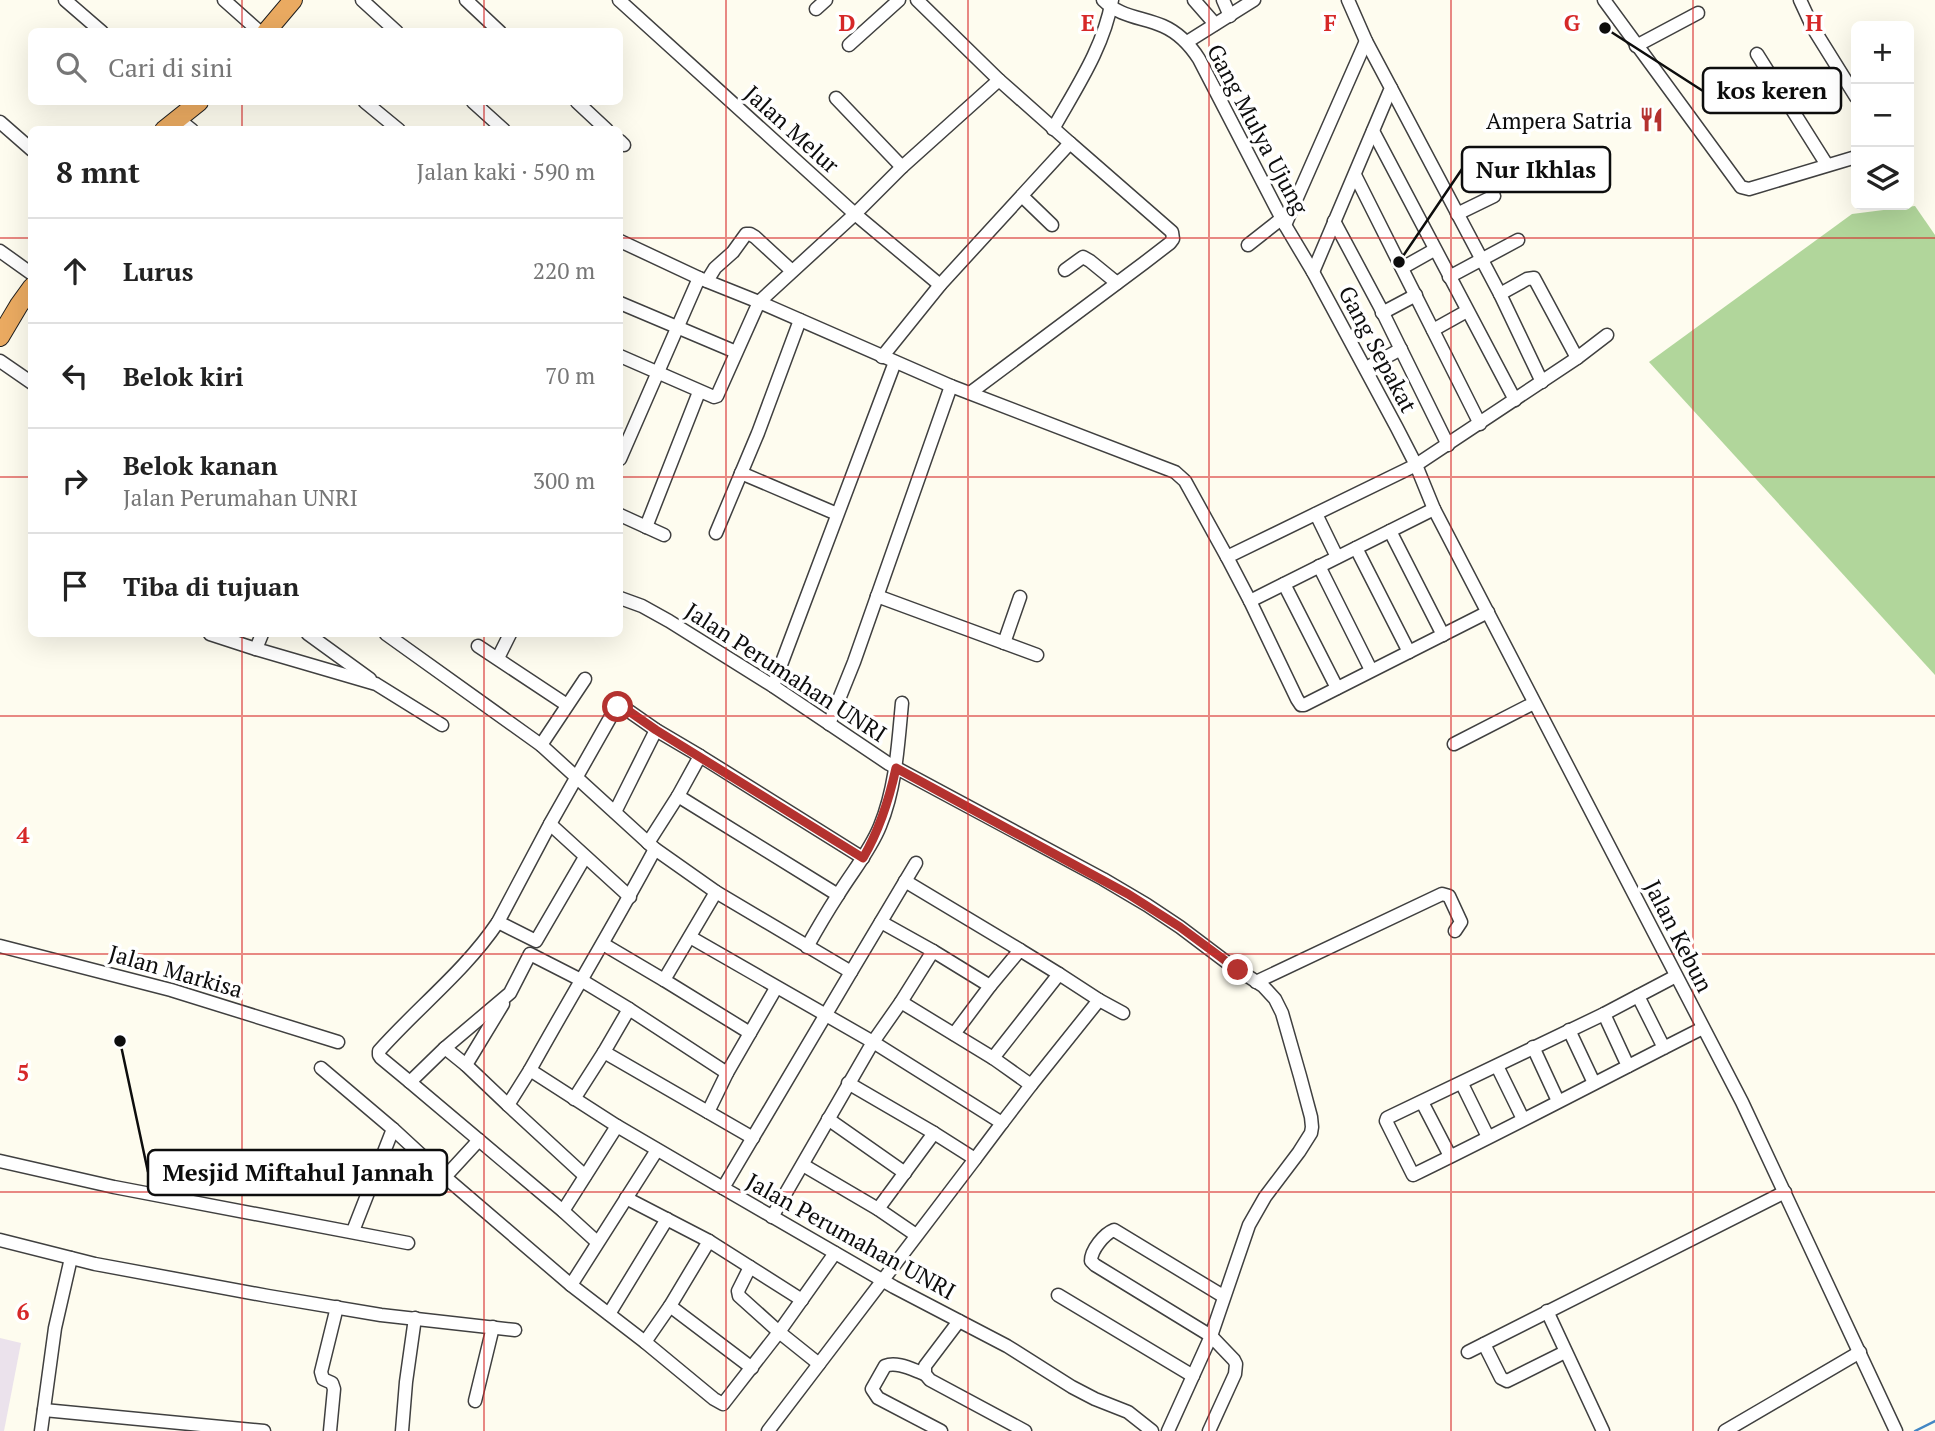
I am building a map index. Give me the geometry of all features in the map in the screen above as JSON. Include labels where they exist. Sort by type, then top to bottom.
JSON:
[{"type":"highway","points":[[272,28],[293,0]]},
{"type":"highway","points":[[0,337],[28,293]]},
{"type":"street","points":[[65,0],[97,28]]},
{"type":"street","points":[[224,0],[267,28]]},
{"type":"street","points":[[362,0],[393,28]]},
{"type":"street","points":[[466,0],[496,28]]},
{"type":"street","name":"Jalan Melur","points":[[619,0],[855,214],[940,285]]},
{"type":"street","points":[[849,45],[900,0]]},
{"type":"street","points":[[917,0],[999,80],[1173,234],[1170,243],[970,393]]},
{"type":"street","points":[[1194,0],[1215,24]]},
{"type":"street","points":[[1223,0],[1230,16]]},
{"type":"street","points":[[1187,41],[1254,0]]},
{"type":"street","points":[[1348,0],[1366,41],[1500,294],[1542,382]]},
{"type":"street","points":[[1604,0],[1741,187],[1749,189],[1851,159]]},
{"type":"street","points":[[1800,0],[1813,29],[1851,89]]},
{"type":"street","points":[[1054,129],[1097,49],[1106,26],[1109,3]]},
{"type":"street","name":"Gang Mulya Ujung","points":[[1109,3],[1134,18],[1164,27],[1187,41],[1199,59],[1283,222],[1314,272]]},
{"type":"street","points":[[1636,46],[1698,13]]},
{"type":"street","points":[[1248,245],[1283,222],[1366,41]]},
{"type":"street","points":[[1757,54],[1827,165]]},
{"type":"street","points":[[623,357],[699,392],[714,397],[719,394],[759,302],[999,80]]},
{"type":"street","name":"Gang Sepakat","points":[[1391,88],[1314,272],[1416,465]]},
{"type":"street","points":[[836,98],[902,167]]},
{"type":"street","points":[[369,105],[394,126]]},
{"type":"street","points":[[476,105],[500,126]]},
{"type":"street","points":[[580,105],[603,126]]},
{"type":"street","points":[[0,122],[28,146]]},
{"type":"street","points":[[1373,131],[1515,400]]},
{"type":"street","points":[[773,686],[837,514],[888,360],[940,285],[1070,143]]},
{"type":"street","points":[[1355,175],[1480,424]]},
{"type":"street","points":[[1022,196],[1052,225]]},
{"type":"street","points":[[1457,214],[1494,196]]},
{"type":"street","points":[[1334,221],[1448,445]]},
{"type":"street","points":[[623,452],[677,328],[703,279],[733,252],[746,234],[755,237],[792,271]]},
{"type":"street","points":[[1449,277],[1518,240]]},
{"type":"street","points":[[623,243],[888,360],[1175,472],[1185,481],[1227,557],[1299,703],[1304,705],[1488,612]]},
{"type":"street","points":[[1402,268],[1434,250]]},
{"type":"street","points":[[0,251],[28,271]]},
{"type":"street","points":[[1065,270],[1083,257],[1117,283]]},
{"type":"street","points":[[1500,294],[1534,278],[1577,358]]},
{"type":"street","points":[[1382,313],[1416,295]]},
{"type":"street","points":[[623,304],[736,352]]},
{"type":"street","points":[[1433,330],[1467,311]]},
{"type":"street","points":[[716,533],[800,320]]},
{"type":"street","points":[[1227,557],[1416,465],[1542,382],[1607,335]]},
{"type":"street","points":[[1366,368],[1401,349]]},
{"type":"street","points":[[0,360],[28,380]]},
{"type":"street","points":[[828,724],[877,596],[951,386]]},
{"type":"street","points":[[646,527],[699,392]]},
{"type":"street","name":"Jalan Kebun","points":[[1416,465],[1434,509],[1742,1102],[1896,1431]]},
{"type":"street","points":[[741,474],[837,514]]},
{"type":"street","points":[[1250,601],[1434,509]]},
{"type":"street","points":[[1316,514],[1337,557]]},
{"type":"street","points":[[623,516],[664,535]]},
{"type":"street","points":[[1390,531],[1443,635]]},
{"type":"street","points":[[1356,548],[1409,652]]},
{"type":"street","points":[[1319,566],[1371,670]]},
{"type":"street","points":[[1284,584],[1337,688]]},
{"type":"street","points":[[877,596],[1037,654]]},
{"type":"street","points":[[1004,643],[1020,597]]},
{"type":"street","name":"Jalan Perumahan UNRI","points":[[623,599],[669,621],[896,768],[1128,894],[1180,927],[1270,993],[1282,1013],[1312,1126],[1306,1143],[1256,1211],[1242,1239],[1211,1336],[1168,1431]]},
{"type":"street","points":[[219,637],[376,684]]},
{"type":"street","points":[[256,649],[261,637]]},
{"type":"street","points":[[312,637],[376,684],[442,724]]},
{"type":"street","points":[[498,657],[508,637]]},
{"type":"street","points":[[402,638],[541,745],[651,846],[716,892],[850,972]]},
{"type":"street","points":[[478,646],[567,705]]},
{"type":"street","points":[[541,745],[585,679]]},
{"type":"street","points":[[807,947],[863,858],[881,824],[896,768],[902,703]]},
{"type":"street","points":[[1454,744],[1534,703]]},
{"type":"street","points":[[597,1242],[381,1058],[379,1051],[466,963],[498,922],[612,714],[618,707],[623,707],[863,858]]},
{"type":"street","points":[[615,812],[656,730]]},
{"type":"street","points":[[508,1105],[630,897],[651,846],[700,756]]},
{"type":"street","points":[[678,796],[838,895]]},
{"type":"street","points":[[550,824],[630,897]]},
{"type":"street","points":[[466,1065],[585,857]]},
{"type":"street","name":"Jalan Perumahan UNRI","points":[[916,863],[723,1188],[881,1280],[1007,1346],[1082,1393],[1128,1412],[1152,1431]]},
{"type":"street","points":[[905,881],[1123,1013]]},
{"type":"street","points":[[664,980],[716,892]]},
{"type":"street","points":[[1256,982],[1441,894],[1449,896],[1460,917],[1461,922],[1455,931]]},
{"type":"street","points":[[498,922],[536,941]]},
{"type":"street","points":[[881,922],[990,986]]},
{"type":"street","points":[[690,937],[873,1042],[1002,1123]]},
{"type":"street","points":[[603,944],[750,1032]]},
{"type":"street","name":"Jalan Markisa","points":[[0,946],[158,987],[338,1042]]},
{"type":"street","points":[[954,1034],[1020,950]]},
{"type":"street","points":[[772,1217],[873,1042],[933,951]]},
{"type":"street","points":[[530,954],[581,980],[727,1073]]},
{"type":"street","points":[[993,1058],[1059,974]]},
{"type":"street","points":[[1676,976],[1386,1120],[1410,1174],[1413,1175],[1703,1028]]},
{"type":"street","points":[[708,1112],[776,988]]},
{"type":"street","points":[[410,1083],[445,1048],[510,992]]},
{"type":"street","points":[[1639,996],[1664,1048]]},
{"type":"street","points":[[768,1431],[881,1280],[1099,1000]]},
{"type":"street","points":[[901,1002],[993,1058],[1031,1086]]},
{"type":"street","points":[[574,1099],[629,1009]]},
{"type":"street","points":[[1604,1014],[1628,1066]]},
{"type":"street","points":[[1569,1030],[1594,1083]]},
{"type":"street","points":[[1532,1047],[1558,1101]]},
{"type":"street","points":[[445,1048],[585,1176]]},
{"type":"street","points":[[604,1052],[753,1138]]},
{"type":"street","points":[[1497,1066],[1523,1119]]},
{"type":"street","points":[[321,1068],[571,1285],[722,1404],[779,1332],[835,1253]]},
{"type":"street","points":[[530,1070],[617,1126],[723,1188]]},
{"type":"street","points":[[849,1083],[975,1159]]},
{"type":"street","points":[[1462,1084],[1488,1137]]},
{"type":"street","points":[[1422,1102],[1450,1156]]},
{"type":"street","points":[[828,1119],[905,1173]]},
{"type":"street","points":[[562,1211],[617,1126]]},
{"type":"street","points":[[353,1231],[393,1129]]},
{"type":"street","points":[[877,1209],[934,1133]]},
{"type":"street","points":[[445,1177],[479,1140]]},
{"type":"street","points":[[571,1285],[657,1150]]},
{"type":"street","points":[[0,1161],[247,1214],[408,1243]]},
{"type":"street","points":[[803,1165],[916,1235]]},
{"type":"street","points":[[1468,1352],[1784,1192]]},
{"type":"street","points":[[626,1198],[709,1241],[802,1300]]},
{"type":"street","points":[[609,1314],[667,1219]]},
{"type":"street","points":[[1209,1431],[1236,1364],[1211,1336],[1095,1265],[1091,1261],[1091,1254],[1108,1232],[1114,1230],[1223,1296]]},
{"type":"street","points":[[0,1240],[71,1258],[205,1285],[381,1315],[515,1330]]},
{"type":"street","points":[[645,1342],[709,1241]]},
{"type":"street","points":[[41,1431],[55,1328],[71,1258]]},
{"type":"street","points":[[750,1267],[738,1294],[819,1364]]},
{"type":"street","points":[[1058,1295],[1193,1376]]},
{"type":"street","points":[[670,1306],[752,1368]]},
{"type":"street","points":[[330,1431],[334,1389],[332,1383],[323,1379],[321,1372],[337,1307]]},
{"type":"street","points":[[1546,1311],[1603,1431]]},
{"type":"street","points":[[402,1431],[405,1382],[415,1318]]},
{"type":"street","points":[[925,1374],[925,1366],[959,1321]]},
{"type":"street","points":[[475,1401],[493,1327]]},
{"type":"street","points":[[1485,1344],[1501,1378],[1507,1381],[1565,1352]]},
{"type":"street","points":[[1725,1431],[1860,1352]]},
{"type":"street","points":[[941,1431],[878,1398],[872,1389],[885,1366],[895,1364],[925,1374],[930,1380],[1025,1431]]},
{"type":"street","points":[[44,1410],[261,1431]]},
{"type":"shaded area","points":[[0,1338],[21,1343],[4,1431],[0,1431]]},
{"type":"green space","points":[[1914,206],[1935,235],[1935,675],[1649,362],[1852,214],[1914,210]]},
{"type":"waterway","points":[[1915,1431],[1935,1421]]},
{"type":"place","name":"kos keren","points":[[1605,28]]},
{"type":"place","name":"Ampera Satria","points":[[1652,120]]},
{"type":"place","name":"Nur Ikhlas","points":[[1399,262]]},
{"type":"place","name":"Mesjid Miftahul Jannah","points":[[120,1041]]},
{"type":"route","points":[[618,707],[623,707],[863,858],[881,824],[896,768],[1103,879],[1180,927],[1238,970]]}]
